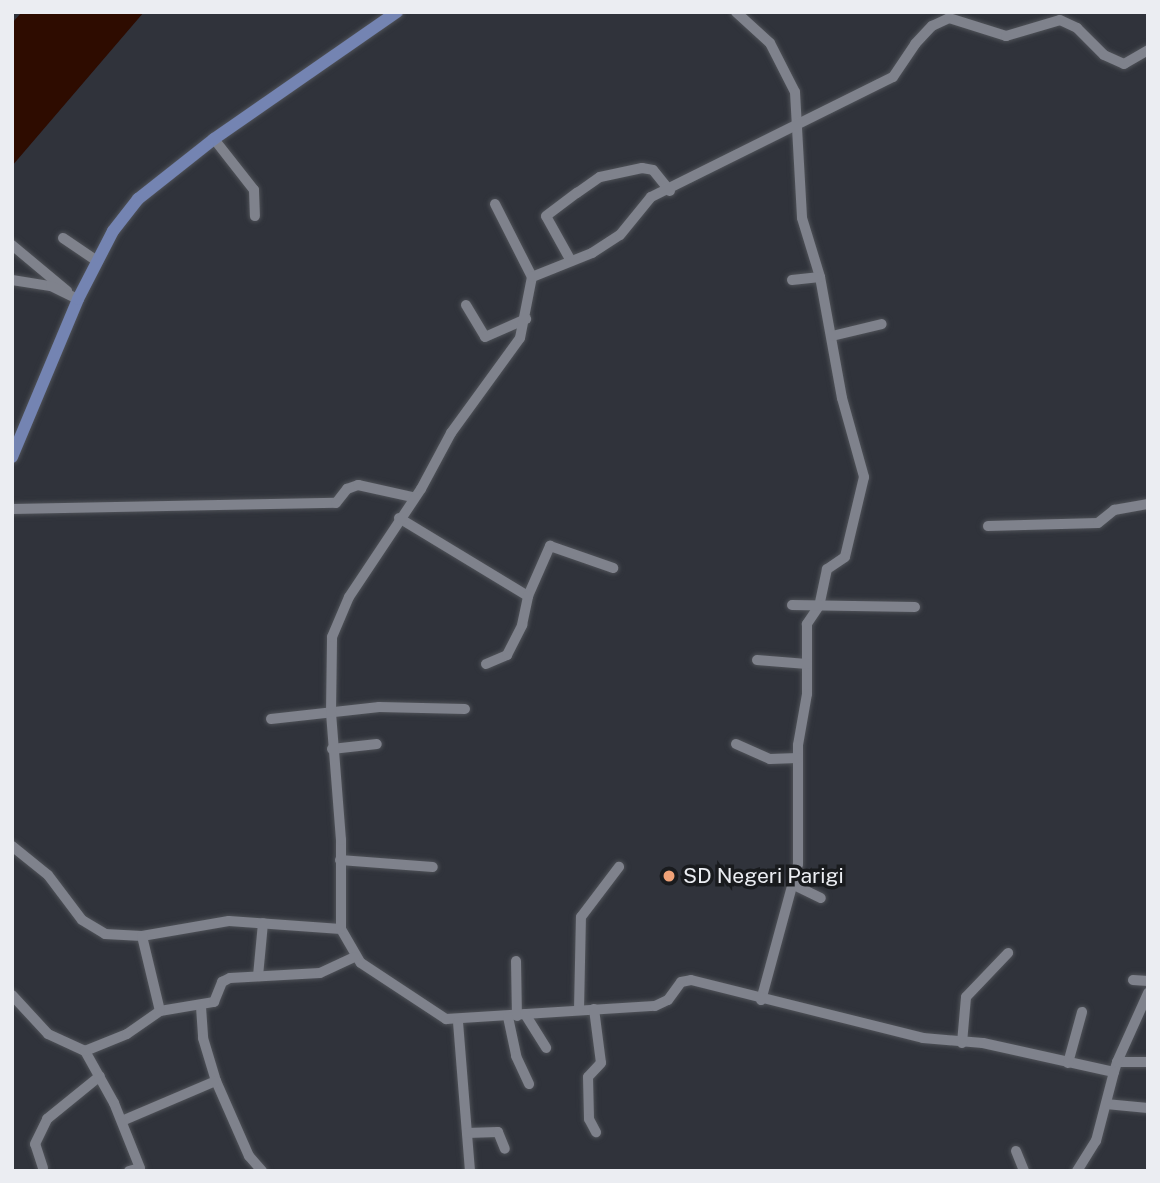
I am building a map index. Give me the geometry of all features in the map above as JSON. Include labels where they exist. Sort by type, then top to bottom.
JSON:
[{"type":"main road","points":[[12,457],[78,299],[97,261],[138,199],[214,139],[397,12]]},
{"type":"street","points":[[736,12],[763,34],[792,81],[799,121],[802,218],[820,277],[864,483],[845,557],[825,572],[819,606],[807,624],[807,664],[798,758],[795,832],[798,858],[761,1000]]},
{"type":"street","points":[[532,277],[571,261],[620,235],[647,200],[670,191],[799,121],[893,77],[915,44],[932,26],[949,19],[1006,36],[1060,20],[1077,27],[1104,55],[1124,64],[1148,50]]},
{"type":"street","points":[[214,139],[254,190],[255,216]]},
{"type":"street","points":[[571,261],[545,216],[577,193],[600,177],[642,168],[653,170],[670,191]]},
{"type":"street","points":[[495,204],[532,277],[526,319],[520,338],[485,382],[421,489],[412,496],[349,597],[332,637],[332,749],[340,860],[341,929],[355,957],[438,1016],[458,1022],[579,1010],[655,1006],[668,1000],[681,982],[691,980],[761,1000],[923,1038],[983,1043],[1068,1063],[1116,1067],[1148,1062]]},
{"type":"street","points":[[63,238],[97,261]]},
{"type":"street","points":[[12,245],[78,299]]},
{"type":"street","points":[[792,280],[820,277]]},
{"type":"street","points":[[12,280],[66,291]]},
{"type":"street","points":[[466,305],[486,338],[526,319]]},
{"type":"street","points":[[832,336],[882,324]]},
{"type":"street","points":[[12,509],[336,503],[347,489],[358,485],[412,496]]},
{"type":"street","points":[[988,526],[1098,523],[1114,510],[1148,504]]},
{"type":"street","points":[[399,519],[528,596]]},
{"type":"street","points":[[486,664],[507,655],[522,625],[528,596],[550,545],[614,568]]},
{"type":"street","points":[[792,605],[915,607]]},
{"type":"street","points":[[757,660],[807,664]]},
{"type":"street","points":[[271,719],[385,706],[465,709]]},
{"type":"street","points":[[332,749],[377,744]]},
{"type":"street","points":[[736,744],[770,759],[798,758]]},
{"type":"street","points":[[12,846],[42,869],[89,926],[110,936],[142,936],[216,922],[341,929]]},
{"type":"street","points":[[340,860],[433,867]]},
{"type":"street","points":[[579,1010],[581,917],[619,867]]},
{"type":"street","points":[[792,884],[821,898]]},
{"type":"street","points":[[258,976],[263,923]]},
{"type":"street","points":[[142,936],[160,1012]]},
{"type":"street","points":[[962,1043],[967,997],[1008,953]]},
{"type":"street","points":[[85,1051],[127,1034],[160,1012],[201,1007],[214,1002],[225,979],[320,973],[355,957]]},
{"type":"street","points":[[516,961],[516,1056],[529,1084]]},
{"type":"street","points":[[1133,980],[1148,981]]},
{"type":"street","points":[[1077,1171],[1093,1150],[1116,1067],[1148,993]]},
{"type":"street","points":[[12,995],[48,1034],[85,1051],[122,1121],[137,1170]]},
{"type":"street","points":[[201,1007],[204,1038],[216,1081],[249,1156],[262,1171]]},
{"type":"street","points":[[594,1009],[601,1063],[589,1075],[589,1119],[596,1132]]},
{"type":"street","points":[[1068,1063],[1082,1012]]},
{"type":"street","points":[[516,1016],[546,1048]]},
{"type":"street","points":[[458,1022],[470,1171]]},
{"type":"street","points":[[43,1168],[35,1144],[47,1119],[100,1076]]},
{"type":"street","points":[[122,1121],[216,1081]]},
{"type":"street","points":[[1106,1104],[1148,1108]]},
{"type":"street","points":[[467,1133],[498,1132],[505,1149]]},
{"type":"street","points":[[1016,1151],[1024,1171]]},
{"type":"shaded area","points":[[22,12],[144,12],[12,166],[12,23]]},
{"type":"place","name":"SD Negeri Parigi","points":[[669,876]]}]
